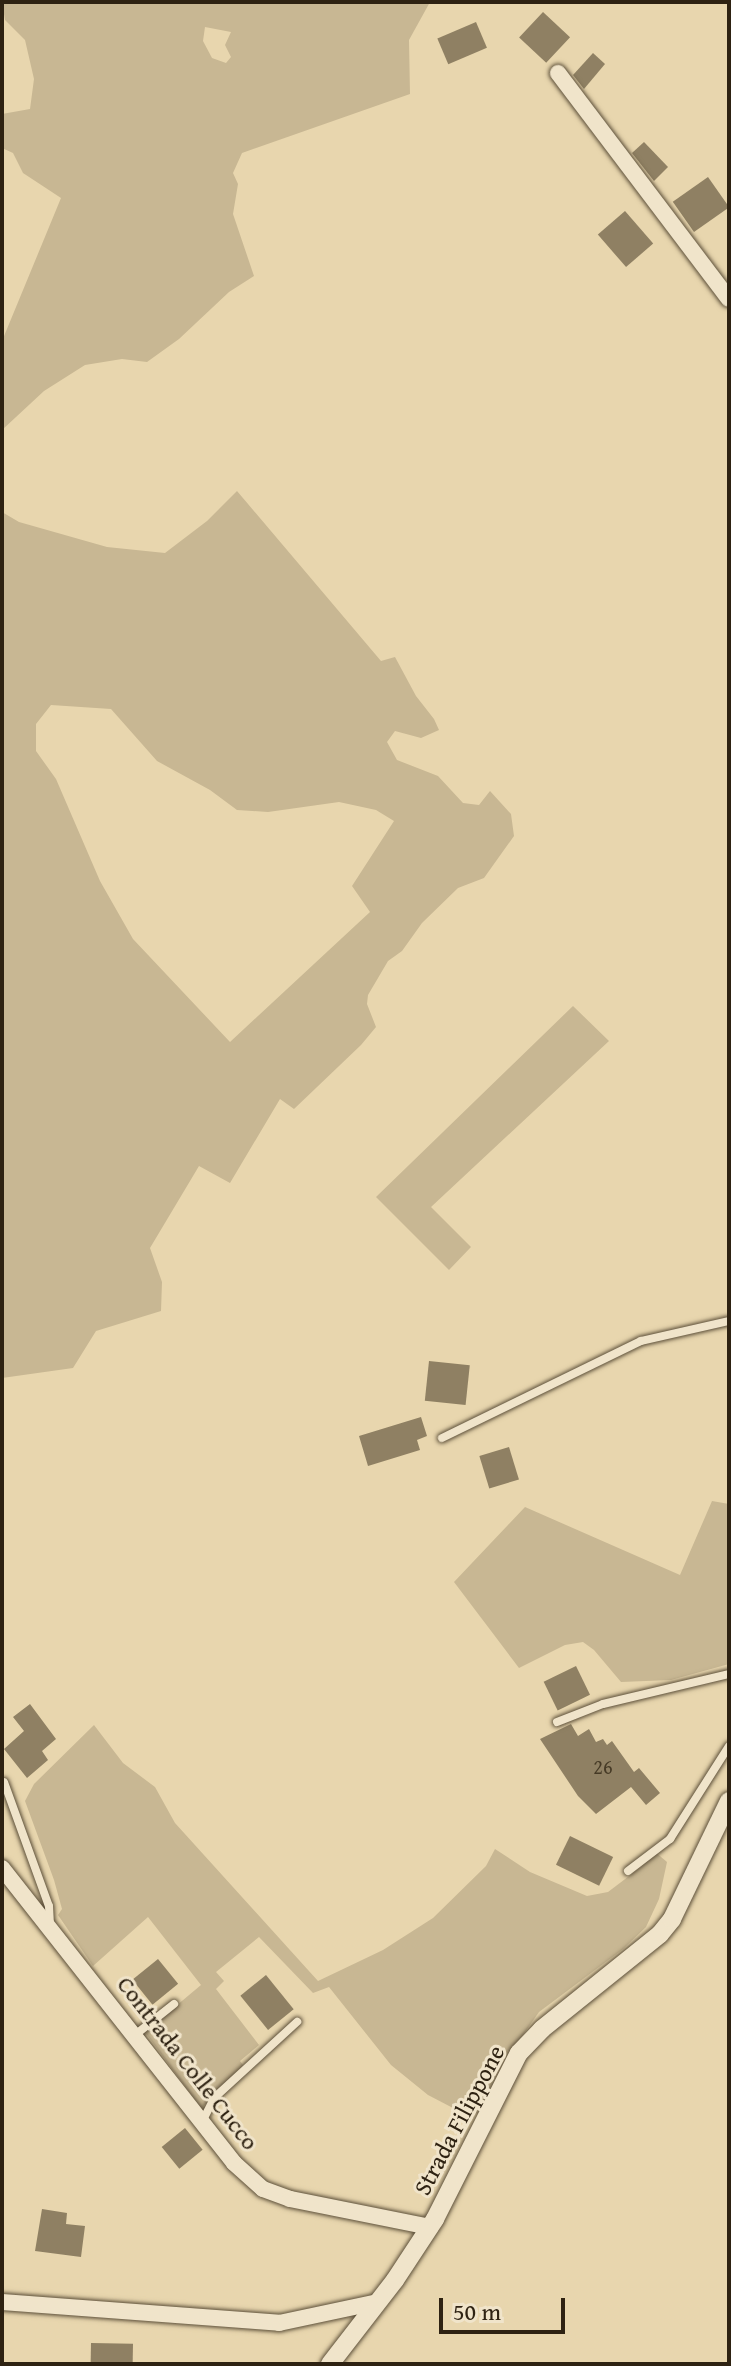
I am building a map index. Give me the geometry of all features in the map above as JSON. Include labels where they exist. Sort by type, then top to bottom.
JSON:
[{"type":"street","points":[[558,73],[729,299]]},
{"type":"street","name":"Strada Filippone","points":[[330,2364],[430,2227],[519,2053],[542,2029],[660,1934],[672,1919],[729,1801]]},
{"type":"street","name":"Contrada Colle Cucco","points":[[2,1868],[234,2163],[263,2189],[290,2199],[430,2227]]},
{"type":"street","points":[[2,2302],[279,2323],[378,2302]]},
{"type":"lane","points":[[442,1438],[641,1341],[729,1321]]},
{"type":"lane","points":[[557,1722],[603,1704],[729,1674]]},
{"type":"lane","points":[[628,1871],[670,1839],[729,1746]]},
{"type":"lane","points":[[4,1782],[49,1906],[50,1927]]},
{"type":"lane","points":[[135,2035],[174,2004]]},
{"type":"lane","points":[[203,2120],[214,2098],[297,2022]]},
{"type":"shaded area","points":[[2,2],[430,2],[409,40],[410,94],[242,153],[233,173],[238,184],[233,214],[254,276],[229,292],[179,339],[147,362],[122,359],[85,365],[44,391],[2,430],[2,341],[61,198],[23,173],[13,153],[2,148],[2,114],[30,109],[34,79],[25,40],[5,20]],"holes":[[[205,27],[231,32],[225,45],[231,57],[226,63],[212,58],[203,41]]]},
{"type":"shaded area","points":[[237,491],[381,661],[395,657],[416,696],[434,719],[439,730],[421,738],[395,731],[387,742],[397,760],[438,776],[463,803],[479,805],[490,791],[511,814],[514,836],[484,878],[458,888],[422,923],[402,951],[388,961],[368,995],[367,1004],[376,1027],[294,1109],[280,1099],[230,1183],[199,1166],[150,1248],[162,1282],[161,1311],[96,1331],[73,1368],[2,1378],[2,512],[19,522],[107,547],[165,553],[207,521]],"holes":[[[51,705],[111,709],[157,761],[210,790],[237,810],[268,812],[339,802],[376,810],[394,821],[352,886],[370,912],[230,1042],[133,939],[100,881],[56,779],[36,751],[36,724]]]},
{"type":"shaded area","points":[[573,1006],[609,1041],[431,1207],[471,1247],[449,1270],[376,1197]]},
{"type":"shaded area","points":[[712,1501],[729,1504],[729,1664],[671,1680],[621,1682],[594,1650],[583,1642],[565,1645],[519,1668],[454,1582],[525,1507],[680,1575]]},
{"type":"shaded area","points":[[94,1725],[123,1763],[155,1787],[175,1823],[318,1981],[383,1950],[433,1918],[486,1866],[495,1849],[530,1872],[587,1896],[608,1892],[641,1867],[654,1851],[667,1862],[659,1899],[646,1927],[623,1949],[539,2012],[504,2062],[483,2115],[453,2108],[428,2095],[391,2065],[329,1987],[313,1993],[259,1937],[216,1972],[224,1981],[216,1989],[259,2045],[240,2061],[246,2069],[201,2108],[145,2032],[201,1985],[148,1917],[93,1966],[58,1915],[62,1909],[54,1880],[25,1801],[34,1784]]},
{"type":"building","points":[[543,12],[570,37],[546,63],[519,38]]},
{"type":"building","points":[[476,22],[487,48],[448,64],[437,38]]},
{"type":"building","points":[[593,53],[605,64],[584,89],[573,75]]},
{"type":"building","points":[[644,142],[668,167],[654,181],[632,153]]},
{"type":"building","points":[[708,177],[729,207],[694,232],[673,202]]},
{"type":"building","points":[[625,211],[653,243],[626,267],[598,235]]},
{"type":"building","points":[[429,1361],[470,1365],[466,1405],[425,1401]]},
{"type":"building","points":[[421,1417],[427,1436],[417,1440],[420,1450],[368,1466],[359,1436]]},
{"type":"building","points":[[509,1447],[519,1480],[489,1489],[479,1456]]},
{"type":"building","points":[[576,1666],[590,1695],[558,1711],[544,1682]]},
{"type":"building","points":[[30,1704],[56,1739],[42,1751],[48,1760],[27,1778],[4,1749],[24,1731],[13,1717]]},
{"type":"building","points":[[571,1724],[578,1736],[589,1729],[596,1742],[603,1739],[607,1745],[612,1741],[634,1772],[639,1768],[660,1793],[646,1805],[631,1787],[596,1814],[578,1796],[540,1739]]},
{"type":"building","points":[[570,1836],[613,1857],[599,1886],[556,1865]]},
{"type":"building","points":[[158,1959],[178,1984],[152,2005],[132,1980]]},
{"type":"building","points":[[266,1975],[294,2009],[268,2030],[240,1996]]},
{"type":"building","points":[[185,2128],[203,2150],[179,2169],[162,2147]]},
{"type":"building","points":[[42,2209],[67,2213],[66,2224],[85,2226],[81,2257],[35,2251]]},
{"type":"building","points":[[91,2343],[133,2344],[133,2364],[91,2364]]}]
